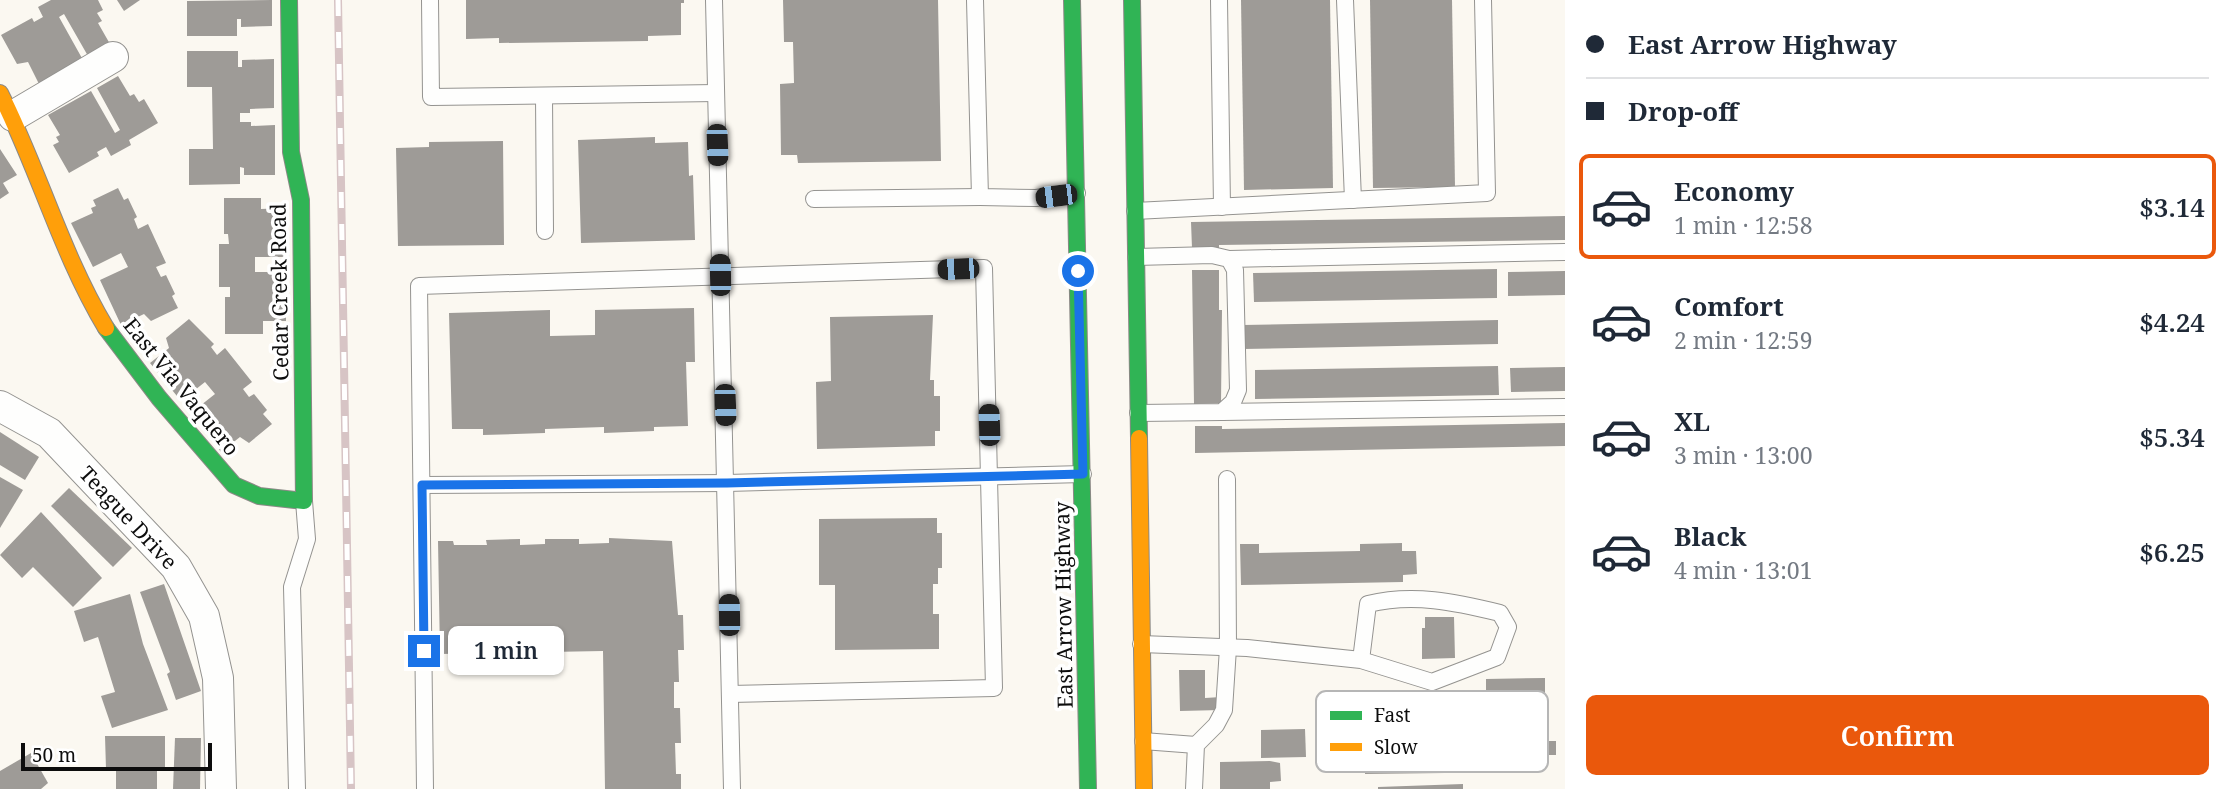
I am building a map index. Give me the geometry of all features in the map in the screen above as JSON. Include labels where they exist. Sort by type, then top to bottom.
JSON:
[{"type":"main road","name":"Cedar Creek Road","points":[[289,0],[291,152],[301,200],[304,501]]},
{"type":"main road","name":"East Arrow Highway","points":[[1072,0],[1088,789]]},
{"type":"main road","points":[[1132,0],[1144,789]]},
{"type":"main road","name":"East Via Vaquero","points":[[6,104],[33,159],[59,233],[91,303],[124,355],[234,485],[247,494],[269,499],[304,501]]},
{"type":"street","points":[[6,104],[113,57]]},
{"type":"street","name":"Teague Drive","points":[[0,406],[49,433],[176,567],[204,616],[218,678],[221,789]]},
{"type":"lane","points":[[430,0],[431,97],[716,93]]},
{"type":"lane","points":[[714,0],[732,789]]},
{"type":"lane","points":[[975,0],[980,197]]},
{"type":"lane","points":[[1219,0],[1222,207]]},
{"type":"lane","points":[[1345,0],[1353,200]]},
{"type":"lane","points":[[1135,211],[1487,193],[1483,0]]},
{"type":"lane","points":[[544,96],[545,231]]},
{"type":"lane","points":[[814,199],[1036,198],[1077,193]]},
{"type":"lane","points":[[1136,257],[1212,255],[1229,259],[1565,252]]},
{"type":"lane","points":[[1222,412],[1233,402],[1238,390],[1235,270],[1229,259]]},
{"type":"lane","points":[[425,789],[419,286],[984,268],[994,688],[730,694]]},
{"type":"lane","points":[[1138,413],[1565,407]]},
{"type":"lane","points":[[422,485],[727,483],[1083,474]]},
{"type":"lane","points":[[1194,789],[1196,745],[1216,725],[1224,710],[1228,648],[1227,479]]},
{"type":"lane","points":[[297,789],[292,587],[307,539],[304,501]]},
{"type":"lane","points":[[1141,644],[1228,648],[1361,660],[1432,682],[1497,657],[1508,627],[1500,613],[1450,601],[1397,597],[1368,604],[1361,660]]},
{"type":"lane","points":[[1143,741],[1196,745]]},
{"type":"building","points":[[51,0],[98,0],[103,10],[97,13],[102,21],[98,23],[110,44],[88,56],[64,14],[59,17],[83,60],[39,84],[28,62],[17,64],[1,35],[32,18],[34,22],[43,17],[38,7]]},
{"type":"building","points":[[117,0],[140,0],[124,11]]},
{"type":"building","points":[[272,0],[272,26],[241,27],[241,19],[237,19],[237,36],[187,36],[187,1]]},
{"type":"building","points":[[466,0],[684,0],[684,3],[681,3],[681,35],[648,36],[648,41],[499,43],[499,38],[466,39]]},
{"type":"building","points":[[783,0],[938,0],[941,161],[798,163],[797,155],[781,155],[780,84],[794,83],[793,42],[784,42]]},
{"type":"building","points":[[1241,0],[1330,0],[1333,188],[1244,190]]},
{"type":"building","points":[[1370,0],[1452,0],[1455,187],[1373,188]]},
{"type":"building","points":[[187,51],[238,51],[238,67],[242,67],[242,60],[274,59],[274,108],[250,109],[250,113],[240,113],[240,122],[251,122],[251,126],[275,125],[275,175],[244,175],[244,168],[240,167],[240,184],[189,185],[189,149],[213,149],[212,87],[187,87]]},
{"type":"building","points":[[118,76],[130,96],[134,94],[139,102],[144,99],[158,123],[129,140],[131,145],[111,156],[106,147],[97,152],[99,156],[69,173],[53,145],[59,142],[56,137],[60,135],[48,115],[91,91],[115,133],[120,130],[97,88]]},
{"type":"building","points":[[655,137],[655,143],[688,142],[689,176],[693,175],[695,240],[581,243],[578,140]]},
{"type":"building","points":[[503,141],[504,245],[398,246],[396,148],[429,147],[429,142]]},
{"type":"building","points":[[0,149],[17,175],[3,183],[9,193],[0,199]]},
{"type":"building","points":[[118,188],[124,200],[128,198],[137,217],[134,219],[138,229],[148,224],[166,263],[156,267],[161,277],[166,275],[178,308],[151,321],[144,314],[121,325],[100,280],[128,267],[121,253],[93,267],[71,223],[93,213],[91,208],[96,206],[93,200]]},
{"type":"building","points":[[224,198],[261,198],[261,209],[285,208],[285,257],[255,257],[255,272],[286,272],[286,321],[263,321],[263,334],[225,334],[225,297],[230,297],[230,287],[219,287],[219,244],[229,244],[228,234],[224,234]]},
{"type":"building","points":[[1565,216],[1565,240],[1219,245],[1219,248],[1192,248],[1191,222]]},
{"type":"building","points":[[1497,269],[1497,298],[1254,302],[1253,273]]},
{"type":"building","points":[[1192,270],[1219,270],[1219,310],[1222,310],[1221,403],[1194,404]]},
{"type":"building","points":[[1565,271],[1565,295],[1508,296],[1508,272]]},
{"type":"building","points":[[694,308],[695,362],[686,362],[688,426],[654,427],[654,431],[604,433],[604,427],[483,435],[483,429],[452,429],[449,313],[550,310],[550,336],[595,335],[595,310]]},
{"type":"building","points":[[933,315],[930,380],[934,380],[934,396],[940,396],[940,431],[935,431],[935,446],[817,449],[816,382],[831,381],[830,317]]},
{"type":"building","points":[[189,319],[214,344],[211,347],[217,355],[225,348],[252,382],[243,389],[249,397],[254,394],[267,410],[263,414],[272,424],[249,443],[240,437],[221,452],[191,413],[215,394],[205,382],[181,401],[150,363],[169,348],[166,338]]},
{"type":"building","points":[[1498,320],[1498,344],[1243,349],[1243,325]]},
{"type":"building","points":[[1498,366],[1499,395],[1255,399],[1255,370]]},
{"type":"building","points":[[1565,367],[1565,391],[1511,392],[1510,368]]},
{"type":"building","points":[[1565,423],[1565,446],[1195,453],[1195,426],[1222,426],[1222,429]]},
{"type":"building","points":[[0,432],[39,457],[25,480],[0,465]]},
{"type":"building","points":[[0,477],[23,490],[0,528]]},
{"type":"building","points":[[69,488],[132,548],[113,567],[51,506]]},
{"type":"building","points":[[41,512],[102,578],[73,607],[33,567],[22,578],[0,555]]},
{"type":"building","points":[[937,518],[937,533],[942,533],[942,568],[938,568],[938,584],[933,584],[933,614],[939,614],[939,649],[835,650],[835,585],[819,585],[819,519]]},
{"type":"building","points":[[609,538],[672,541],[678,615],[683,615],[684,650],[678,650],[679,682],[674,682],[674,708],[680,708],[681,743],[675,743],[676,774],[681,774],[681,789],[605,789],[603,651],[440,654],[438,541],[453,541],[454,545],[487,545],[486,540],[520,539],[520,545],[545,544],[545,539],[579,539],[579,544],[609,543]]},
{"type":"building","points":[[1402,543],[1402,551],[1416,551],[1417,574],[1403,575],[1403,582],[1241,585],[1240,544],[1259,544],[1259,553],[1360,551],[1360,544]]},
{"type":"building","points":[[164,584],[201,691],[176,700],[167,674],[170,672],[140,592]]},
{"type":"building","points":[[130,594],[143,644],[168,710],[112,728],[101,696],[115,692],[98,637],[84,642],[74,611]]},
{"type":"building","points":[[1425,617],[1454,617],[1455,658],[1422,659],[1422,628],[1425,628]]},
{"type":"building","points":[[1179,670],[1205,670],[1205,698],[1221,697],[1221,710],[1180,711]]},
{"type":"building","points":[[1545,678],[1545,691],[1486,691],[1486,679]]},
{"type":"building","points":[[1305,729],[1306,757],[1261,758],[1261,730]]},
{"type":"building","points":[[105,736],[165,736],[165,769],[157,769],[157,789],[116,789],[116,769],[106,769]]},
{"type":"building","points":[[175,738],[201,738],[200,789],[173,789]]},
{"type":"building","points":[[1548,741],[1556,741],[1556,755],[1548,755]]},
{"type":"building","points":[[31,753],[48,783],[41,789],[0,789],[0,771]]},
{"type":"building","points":[[1220,762],[1280,763],[1281,781],[1270,782],[1270,789],[1220,789]]},
{"type":"building","points":[[1365,772],[1445,773],[1365,774]]},
{"type":"building","points":[[1463,784],[1463,789],[1378,789],[1378,787]]},
{"type":"railway","points":[[338,0],[351,789]]},
{"type":"traffic: fast","points":[[106,328],[159,398],[234,485],[259,496],[304,501],[301,200],[291,152],[289,0]]},
{"type":"traffic: fast","points":[[1072,0],[1088,789]]},
{"type":"traffic: fast","points":[[1132,0],[1139,438]]},
{"type":"traffic: slow","points":[[0,93],[76,270],[106,328]]},
{"type":"traffic: slow","points":[[1139,438],[1144,789]]},
{"type":"route","points":[[424,651],[422,485],[727,483],[1083,474],[1078,271]]}]
